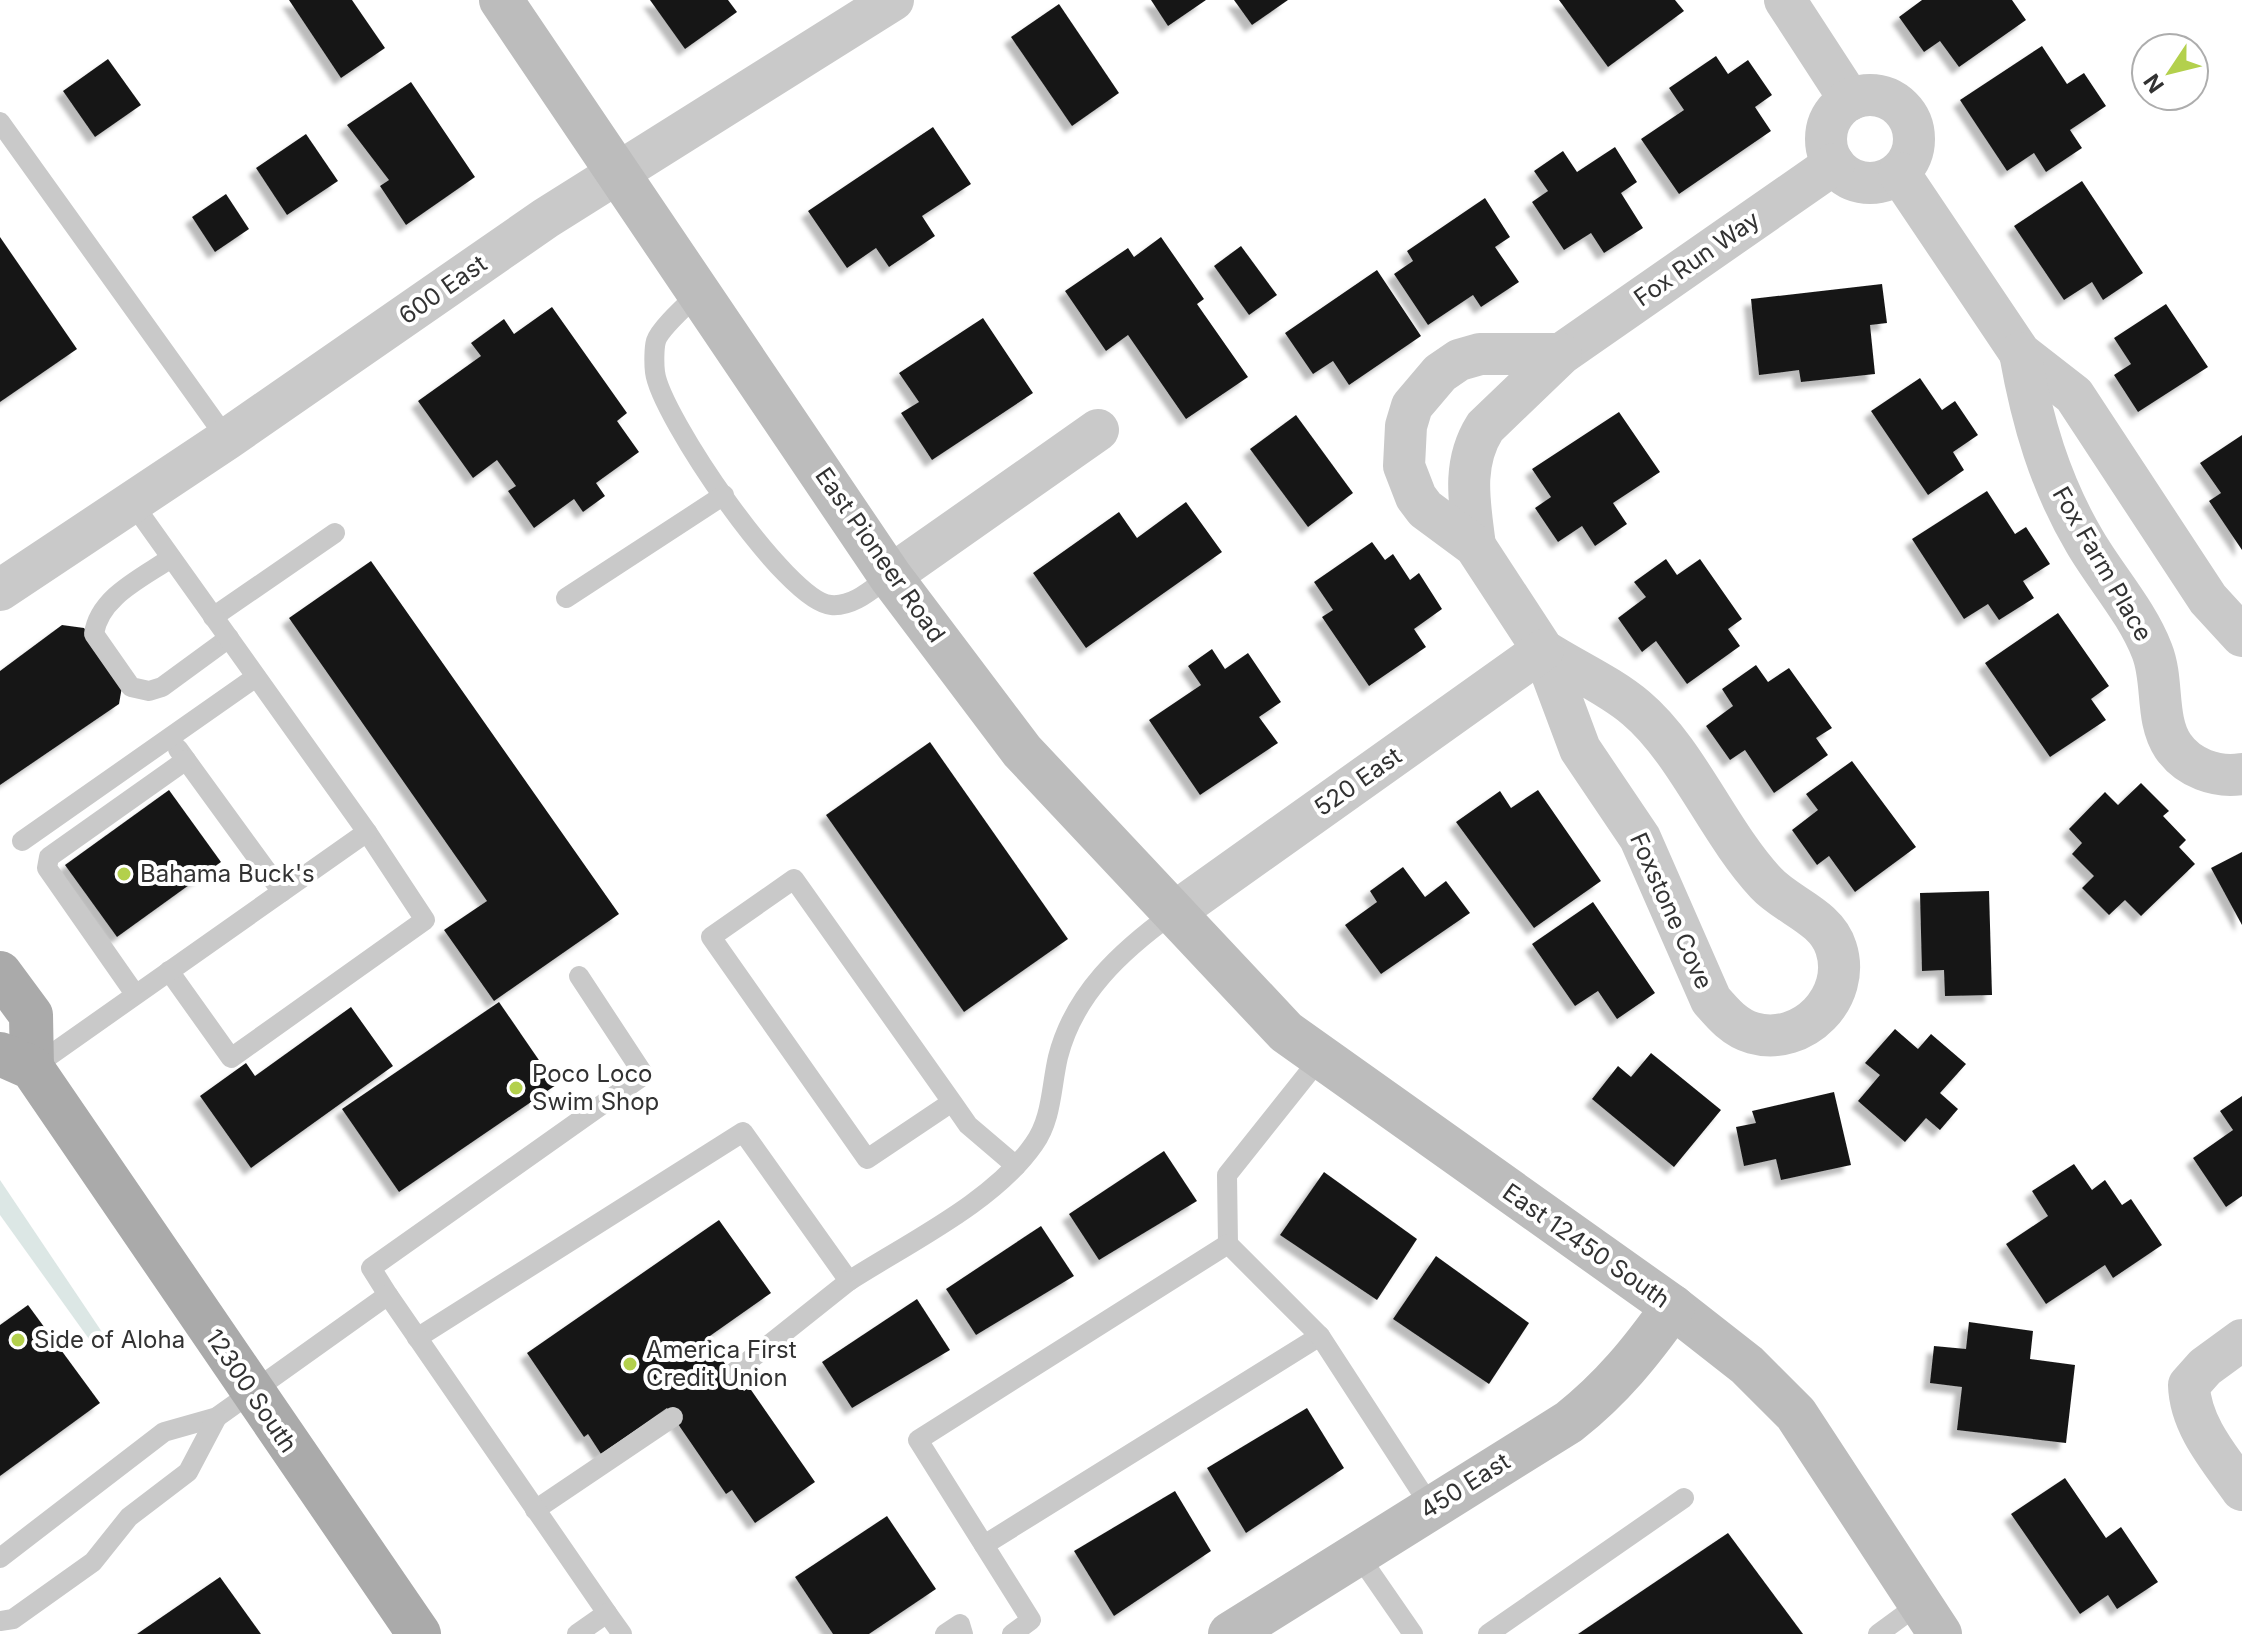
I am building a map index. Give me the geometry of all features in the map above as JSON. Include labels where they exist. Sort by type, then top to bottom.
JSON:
[{"type":"main road","points":[[0,973],[31,1015],[16,1061]]},
{"type":"main road","name":"12300 South","points":[[16,1061],[234,1404],[419,1634]]},
{"type":"street","name":"East Pioneer Road","points":[[501,0],[701,291],[890,576],[1022,751],[1172,914]]},
{"type":"street","name":"600 East","points":[[0,590],[618,172],[893,0]]},
{"type":"street","points":[[1785,0],[1850,100]]},
{"type":"street","points":[[1865,95],[1881,96],[1896,103],[1914,129],[1914,145],[1909,161],[1899,173],[1886,181],[1858,182],[1834,164],[1828,151],[1830,122],[1850,100],[1865,95]]},
{"type":"street","name":"Fox Run Way","points":[[1477,440],[1497,415],[1561,354],[1834,164]]},
{"type":"street","name":"Fox Farm Place","points":[[1899,173],[2020,353],[2074,395],[2208,599],[2242,636]]},
{"type":"street","name":"Foxstone Cove","points":[[1543,650],[1641,714],[1764,881],[1824,927],[1835,942],[1840,960],[1831,999],[1817,1017],[1798,1032],[1776,1037],[1751,1033],[1729,1021],[1711,1000],[1640,838],[1580,749],[1543,650],[1475,546],[1425,509],[1409,483],[1404,446],[1412,406],[1423,388],[1459,360],[1503,352],[1561,354]]},
{"type":"street","name":"Fox Farm Place","points":[[2020,353],[2032,420],[2056,486],[2086,544],[2152,649],[2165,731],[2174,747],[2203,770],[2221,775],[2242,774]]},
{"type":"street","points":[[890,576],[1098,430]]},
{"type":"street","name":"Foxstone Cove","points":[[1475,546],[1468,487],[1477,440]]},
{"type":"street","name":"520 East","points":[[1172,914],[1543,650]]},
{"type":"street","name":"East 12450 South","points":[[1172,914],[1286,1032],[1673,1307],[1747,1365],[1796,1414],[1930,1619]]},
{"type":"street","name":"450 East","points":[[1230,1634],[1569,1422],[1605,1393],[1637,1359],[1673,1307]]},
{"type":"street","points":[[2242,1340],[2205,1367],[2189,1385],[2190,1402],[2196,1419],[2242,1490]]},
{"type":"lane","points":[[0,122],[227,439]]},
{"type":"lane","points":[[701,291],[656,340],[655,373],[679,426],[746,529],[812,598],[831,605],[854,601],[890,576]]},
{"type":"lane","points":[[566,598],[724,495]]},
{"type":"lane","points":[[131,501],[367,832],[425,920],[231,1058],[169,971]]},
{"type":"lane","points":[[213,617],[335,533]]},
{"type":"lane","points":[[171,558],[109,602],[96,616],[94,634],[131,687],[149,691],[162,687],[229,638]]},
{"type":"lane","points":[[22,841],[256,677]]},
{"type":"lane","points":[[170,738],[282,892]]},
{"type":"lane","points":[[135,994],[47,868],[49,857],[186,760]]},
{"type":"lane","points":[[16,1061],[135,994],[367,832]]},
{"type":"lane","points":[[952,1102],[867,1159],[711,937],[794,879],[952,1102],[968,1125],[1016,1166]]},
{"type":"lane","points":[[732,1374],[849,1281],[990,1190],[1016,1166],[1035,1143],[1050,1106],[1066,1029],[1087,993],[1129,945],[1172,914]]},
{"type":"lane","points":[[579,976],[644,1075],[371,1268],[622,1634]]},
{"type":"lane","points":[[1321,1057],[1227,1175],[1228,1244],[1320,1336],[1431,1507]]},
{"type":"lane","points":[[417,1338],[743,1132],[849,1281]]},
{"type":"lane","points":[[1012,1634],[1031,1620],[918,1440],[1228,1244]]},
{"type":"lane","points":[[0,1558],[164,1432],[234,1404],[388,1295]]},
{"type":"lane","points":[[984,1545],[1320,1336]]},
{"type":"lane","points":[[0,1621],[13,1619],[93,1562],[129,1517],[188,1472],[234,1404]]},
{"type":"lane","points":[[535,1510],[673,1417]]},
{"type":"lane","points":[[1488,1634],[1684,1498]]},
{"type":"lane","points":[[1357,1553],[1413,1634]]},
{"type":"lane","points":[[577,1634],[607,1613]]},
{"type":"lane","points":[[1878,1634],[1930,1619]]},
{"type":"lane","points":[[945,1634],[960,1624],[963,1634]]},
{"type":"shaded area","points":[[0,1180],[106,1338],[94,1346],[0,1215]]},
{"type":"building","points":[[289,0],[352,0],[385,48],[341,78]]},
{"type":"building","points":[[650,0],[728,0],[737,12],[685,49]]},
{"type":"building","points":[[1151,0],[1206,0],[1168,26]]},
{"type":"building","points":[[1234,0],[1288,0],[1252,25]]},
{"type":"building","points":[[1559,0],[1675,0],[1684,11],[1608,67]]},
{"type":"building","points":[[1922,0],[2012,0],[2026,20],[1959,67],[1940,41],[1924,52],[1899,17]]},
{"type":"building","points":[[1059,4],[1119,93],[1072,126],[1011,37]]},
{"type":"building","points":[[2042,46],[2067,84],[2084,73],[2106,106],[2070,130],[2082,148],[2046,172],[2034,153],[2007,171],[1960,100]]},
{"type":"building","points":[[1716,56],[1728,74],[1748,60],[1772,95],[1755,107],[1771,131],[1679,194],[1641,139],[1684,110],[1669,88]]},
{"type":"building","points":[[108,59],[141,105],[95,137],[63,91]]},
{"type":"building","points":[[411,82],[475,177],[406,225],[380,186],[389,180],[347,125]]},
{"type":"building","points":[[933,127],[971,184],[922,216],[935,236],[889,267],[876,248],[847,268],[808,211]]},
{"type":"building","points":[[306,134],[338,181],[287,215],[256,168]]},
{"type":"building","points":[[1615,147],[1637,182],[1621,193],[1643,228],[1604,253],[1591,233],[1564,250],[1532,202],[1548,191],[1534,171],[1563,151],[1577,172]]},
{"type":"building","points":[[2082,181],[2143,273],[2103,300],[2092,282],[2064,300],[2014,226]]},
{"type":"building","points":[[226,194],[249,229],[215,252],[192,217]]},
{"type":"building","points":[[1485,198],[1510,237],[1495,247],[1519,282],[1481,307],[1473,295],[1428,325],[1394,274],[1413,261],[1407,251]]},
{"type":"building","points":[[0,237],[77,349],[0,402]]},
{"type":"building","points":[[1161,237],[1204,299],[1197,304],[1248,377],[1186,419],[1128,335],[1106,351],[1065,291],[1128,248],[1134,257]]},
{"type":"building","points":[[1241,246],[1277,295],[1249,315],[1214,266]]},
{"type":"building","points":[[1377,270],[1421,336],[1349,385],[1333,361],[1313,374],[1285,333]]},
{"type":"building","points":[[1882,284],[1887,323],[1870,325],[1875,374],[1801,382],[1799,370],[1759,375],[1751,299]]},
{"type":"building","points":[[2166,304],[2208,367],[2138,412],[2114,375],[2131,364],[2114,338]]},
{"type":"building","points":[[552,307],[627,413],[617,421],[639,452],[596,483],[605,496],[583,512],[574,499],[534,528],[508,491],[516,486],[497,460],[473,478],[418,401],[481,356],[471,343],[504,319],[514,334]]},
{"type":"building","points":[[983,318],[1033,393],[932,460],[901,413],[919,402],[899,373]]},
{"type":"building","points":[[1920,378],[1942,410],[1955,401],[1978,435],[1953,452],[1964,470],[1928,495],[1871,411]]},
{"type":"building","points":[[1619,412],[1660,472],[1613,503],[1627,524],[1595,546],[1582,526],[1558,542],[1535,508],[1551,497],[1532,469]]},
{"type":"building","points":[[1296,415],[1353,493],[1308,527],[1250,449]]},
{"type":"building","points":[[2242,435],[2242,550],[2209,501],[2221,493],[2200,463]]},
{"type":"building","points":[[1987,491],[2015,534],[2026,527],[2050,564],[2023,581],[2034,598],[1999,620],[1988,604],[1964,619],[1912,539]]},
{"type":"building","points":[[1186,502],[1222,552],[1086,648],[1033,573],[1119,512],[1137,538]]},
{"type":"building","points":[[1372,542],[1385,560],[1393,554],[1410,580],[1419,573],[1442,609],[1414,629],[1426,647],[1369,686],[1322,617],[1333,610],[1314,582]]},
{"type":"building","points":[[1666,559],[1677,575],[1700,559],[1742,619],[1728,629],[1740,646],[1687,684],[1656,641],[1642,652],[1618,618],[1646,597],[1634,582]]},
{"type":"building","points":[[371,561],[619,914],[494,1001],[444,930],[487,901],[289,618]]},
{"type":"building","points":[[2058,613],[2109,686],[2091,699],[2106,720],[2050,757],[1985,663]]},
{"type":"building","points":[[62,625],[84,628],[123,681],[119,704],[0,785],[0,671]]},
{"type":"building","points":[[1212,649],[1225,669],[1248,653],[1281,702],[1259,717],[1278,743],[1200,795],[1149,720],[1201,685],[1188,666]]},
{"type":"building","points":[[1756,665],[1768,682],[1789,668],[1832,728],[1816,738],[1828,755],[1774,793],[1745,750],[1730,760],[1706,726],[1733,706],[1722,689]]},
{"type":"building","points":[[930,742],[1068,939],[964,1012],[826,815]]},
{"type":"building","points":[[1852,761],[1916,847],[1855,892],[1829,856],[1817,865],[1792,830],[1818,810],[1806,794]]},
{"type":"building","points":[[2141,783],[2169,811],[2163,816],[2186,840],[2179,847],[2195,864],[2141,916],[2125,900],[2109,915],[2082,888],[2094,876],[2072,854],[2082,843],[2069,829],[2105,792],[2118,805]]},
{"type":"building","points":[[169,790],[221,862],[117,937],[65,865]]},
{"type":"building","points":[[1538,790],[1601,881],[1534,928],[1456,822],[1500,791],[1511,808]]},
{"type":"building","points":[[2242,852],[2242,925],[2211,868]]},
{"type":"building","points":[[1403,867],[1425,897],[1446,881],[1470,913],[1381,974],[1345,925],[1377,902],[1370,891]]},
{"type":"building","points":[[1989,891],[1992,995],[1945,996],[1944,970],[1922,971],[1920,893]]},
{"type":"building","points":[[1593,902],[1655,993],[1617,1019],[1598,991],[1575,1006],[1532,944]]},
{"type":"building","points":[[499,1002],[556,1085],[399,1192],[342,1109]]},
{"type":"building","points":[[351,1007],[393,1066],[251,1168],[200,1096],[246,1063],[255,1076]]},
{"type":"building","points":[[1895,1029],[1918,1049],[1931,1034],[1966,1064],[1940,1093],[1958,1109],[1940,1130],[1926,1118],[1905,1142],[1858,1101],[1880,1075],[1865,1063]]},
{"type":"building","points":[[1651,1053],[1721,1110],[1674,1167],[1592,1099],[1618,1066],[1631,1077]]},
{"type":"building","points":[[1834,1092],[1851,1165],[1781,1180],[1776,1159],[1744,1166],[1736,1127],[1756,1123],[1752,1111]]},
{"type":"building","points":[[2242,1096],[2242,1196],[2226,1207],[2193,1158],[2233,1130],[2220,1111]]},
{"type":"building","points":[[1164,1151],[1197,1201],[1099,1260],[1069,1214]]},
{"type":"building","points":[[2074,1164],[2092,1190],[2105,1180],[2122,1205],[2131,1199],[2162,1245],[2113,1278],[2105,1265],[2046,1304],[2006,1244],[2048,1216],[2032,1191]]},
{"type":"building","points":[[1324,1172],[1417,1239],[1377,1300],[1280,1235]]},
{"type":"building","name":"America First Credit Union","points":[[719,1220],[771,1293],[707,1338],[744,1391],[749,1387],[815,1482],[755,1523],[732,1490],[726,1494],[667,1408],[601,1454],[588,1434],[584,1437],[527,1353]]},
{"type":"building","points":[[1041,1226],[1074,1276],[976,1335],[946,1289]]},
{"type":"building","points":[[1436,1256],[1529,1323],[1489,1384],[1393,1319]]},
{"type":"building","points":[[917,1299],[950,1350],[852,1408],[822,1362]]},
{"type":"building","points":[[28,1305],[100,1403],[0,1476],[0,1325]]},
{"type":"building","points":[[1969,1322],[2033,1331],[2030,1359],[2075,1365],[2066,1443],[1957,1430],[1962,1387],[1930,1383],[1934,1346],[1966,1349]]},
{"type":"building","points":[[1307,1408],[1344,1468],[1246,1533],[1207,1468]]},
{"type":"building","points":[[2065,1478],[2106,1538],[2121,1527],[2158,1582],[2117,1609],[2108,1595],[2080,1614],[2011,1514]]},
{"type":"building","points":[[1175,1491],[1211,1551],[1114,1616],[1074,1551]]},
{"type":"building","points":[[887,1516],[936,1589],[869,1634],[833,1634],[795,1577]]},
{"type":"building","points":[[1728,1533],[1803,1634],[1578,1634]]},
{"type":"building","points":[[220,1577],[261,1634],[137,1634]]},
{"type":"place","name":"Bahama Buck's","points":[[124,874]]},
{"type":"place","name":"Poco Loco Swim Shop","points":[[516,1088]]},
{"type":"place","name":"Side of Aloha","points":[[18,1340]]},
{"type":"place","name":"America First Credit Union","points":[[630,1364]]}]
